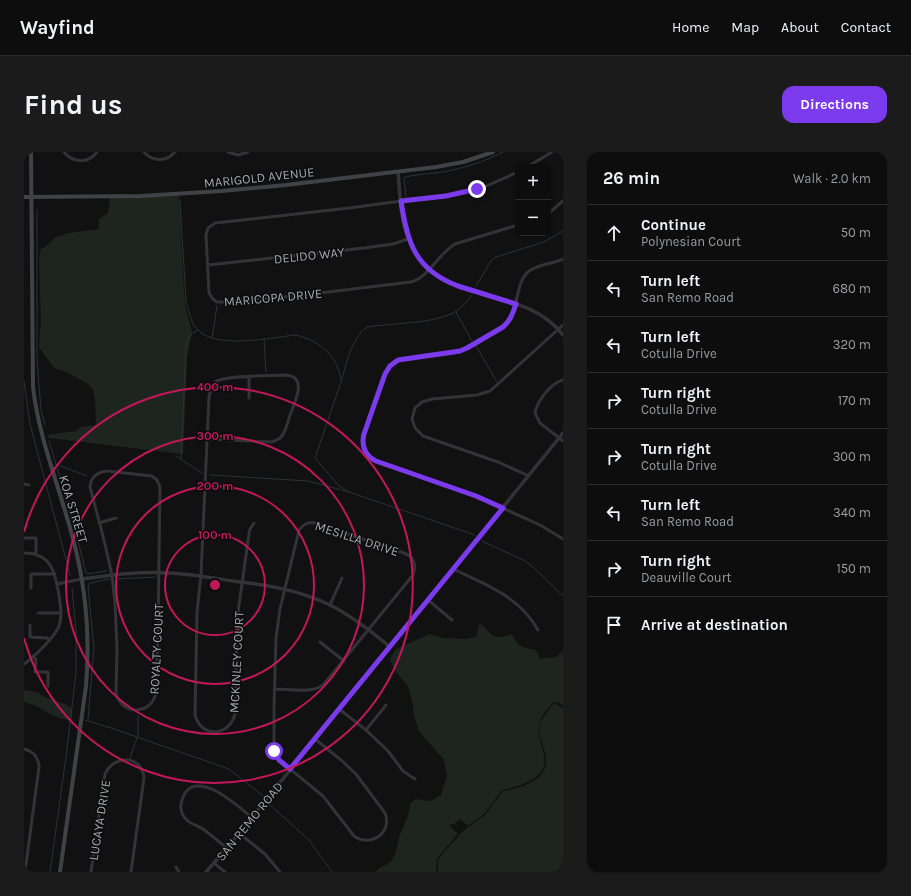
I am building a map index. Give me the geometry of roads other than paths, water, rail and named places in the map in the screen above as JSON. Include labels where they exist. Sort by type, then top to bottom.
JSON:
[{"type":"main road","name":"KOA STREET","points":[[31,152],[32,363],[35,408],[44,446],[74,539],[82,579],[87,624],[87,673],[84,701],[60,872]]},
{"type":"main road","name":"MARIGOLD AVENUE","points":[[24,197],[141,196],[286,185],[436,167],[463,162],[493,152]]},
{"type":"street","points":[[64,152],[71,159],[82,161],[91,158],[97,152]]},
{"type":"street","points":[[144,152],[151,158],[159,160],[167,158],[175,152]]},
{"type":"street","points":[[228,152],[238,155],[248,152]]},
{"type":"street","points":[[532,164],[552,152]]},
{"type":"street","points":[[398,172],[401,201],[408,239],[416,253],[429,269],[449,283],[516,304],[539,313],[549,320],[563,335]]},
{"type":"street","name":"MARICOPA DRIVE","points":[[429,269],[421,278],[411,282],[295,296],[223,302],[214,300],[210,295],[206,233],[208,228],[215,223],[462,193],[490,185],[515,173]]},
{"type":"street","points":[[551,211],[563,200]]},
{"type":"street","points":[[429,269],[447,250],[455,244],[515,226]]},
{"type":"street","name":"DELIDO WAY","points":[[208,265],[364,248],[393,244],[408,239]]},
{"type":"street","points":[[563,259],[535,268],[528,272],[522,282],[510,319],[506,324],[467,348],[450,353],[400,360],[390,366],[385,374],[363,438],[364,450],[373,460],[476,496],[540,525],[563,539]]},
{"type":"street","points":[[529,476],[498,462],[423,436],[414,428],[412,423],[412,415],[417,406],[425,400],[477,395],[490,391],[563,325]]},
{"type":"street","points":[[207,439],[271,442],[276,440],[282,436],[299,388],[294,377],[288,375],[249,377],[249,398]]},
{"type":"street","name":"MCKINLEY COURT","points":[[249,377],[221,379],[216,381],[211,386],[209,397],[201,575],[197,612],[195,715],[196,720],[201,726],[212,732],[226,729],[231,724],[235,714],[237,619],[250,529],[254,523]]},
{"type":"street","points":[[563,380],[552,386],[538,404],[536,412],[538,421],[563,441]]},
{"type":"street","name":"SAN REMO ROAD","points":[[206,872],[563,433]]},
{"type":"street","name":"ROYALTY COURT","points":[[106,471],[146,475],[155,478],[158,482],[160,490],[156,693],[154,700],[148,707],[135,710],[123,706],[118,700],[116,693],[117,635],[112,575],[99,522],[90,490],[91,481],[96,474],[106,471]]},
{"type":"street","points":[[24,484],[29,485]]},
{"type":"street","points":[[99,522],[116,518]]},
{"type":"street","name":"MESILLA DRIVE","points":[[285,589],[299,530],[304,524],[309,522],[324,525],[407,554],[411,557],[415,564],[413,575],[369,630]]},
{"type":"street","points":[[24,538],[36,538],[36,555]]},
{"type":"street","points":[[24,553],[36,555],[48,562],[55,574],[62,613],[59,626],[50,640],[24,664]]},
{"type":"street","points":[[453,569],[504,593],[532,620],[538,630]]},
{"type":"street","points":[[57,584],[112,575],[159,572],[201,575],[285,589],[303,594],[330,605],[356,620],[390,646]]},
{"type":"street","points":[[31,588],[31,574],[55,574]]},
{"type":"street","points":[[330,605],[342,578]]},
{"type":"street","points":[[285,589],[276,638],[274,751],[279,760],[323,796],[356,838],[370,841],[377,838],[382,833],[386,825],[386,816],[369,790],[356,774],[315,739]]},
{"type":"street","points":[[428,600],[452,620]]},
{"type":"street","points":[[38,613],[62,613]]},
{"type":"street","points":[[30,625],[30,637],[48,638],[50,640]]},
{"type":"street","points":[[274,689],[311,690],[318,688],[329,679],[369,630]]},
{"type":"street","points":[[320,642],[344,661]]},
{"type":"street","points":[[32,656],[36,660],[35,672],[48,672],[48,686]]},
{"type":"street","points":[[366,730],[386,705]]},
{"type":"street","points":[[339,709],[366,730],[388,751],[403,771],[414,779]]},
{"type":"street","points":[[24,749],[35,755],[40,767],[25,872]]},
{"type":"street","name":"LUCAYA DRIVE","points":[[91,872],[105,774],[112,764],[124,760],[135,763],[142,770],[144,778],[131,872]]},
{"type":"street","points":[[227,848],[203,829],[185,818],[181,811],[181,803],[186,792],[195,787],[202,786],[209,788],[228,798],[251,818]]},
{"type":"street","points":[[239,833],[265,854],[280,872]]},
{"type":"street","points":[[214,863],[225,872]]},
{"type":"street","points":[[176,867],[179,872]]},
{"type":"waterway","points":[[406,198],[405,177],[459,169],[481,162],[503,152]]},
{"type":"waterway","points":[[180,200],[186,301],[191,319],[196,328],[204,335],[215,339],[228,341],[257,340],[295,335],[304,337],[326,350],[336,363],[341,379]]},
{"type":"waterway","points":[[37,210],[37,360],[41,410],[45,425]]},
{"type":"waterway","points":[[476,286],[491,261],[496,257],[544,242],[563,231]]},
{"type":"waterway","points":[[349,492],[338,485],[315,458],[350,352],[357,338],[367,327],[432,320],[451,314],[463,306],[472,295]]},
{"type":"waterway","points":[[212,338],[217,306]]},
{"type":"waterway","points":[[456,312],[472,341]]},
{"type":"waterway","points":[[181,459],[186,344],[191,334],[198,330]]},
{"type":"waterway","points":[[264,338],[266,372]]},
{"type":"waterway","points":[[476,346],[497,382]]},
{"type":"waterway","points":[[24,381],[30,424],[70,575]]},
{"type":"waterway","points":[[49,441],[73,521],[86,573],[107,571]]},
{"type":"waterway","points":[[176,456],[202,473]]},
{"type":"waterway","points":[[58,465],[87,476]]},
{"type":"waterway","points":[[210,475],[308,481],[349,492],[475,535]]},
{"type":"waterway","points":[[482,541],[523,560],[532,566],[563,596]]},
{"type":"waterway","points":[[116,579],[155,577]]},
{"type":"waterway","points":[[88,719],[94,648],[88,587],[90,583],[110,579]]},
{"type":"waterway","points":[[50,872],[76,673],[76,630],[72,588]]},
{"type":"waterway","points":[[138,716],[138,737]]},
{"type":"waterway","points":[[85,720],[229,769],[263,796]]},
{"type":"waterway","points":[[130,758],[137,738]]},
{"type":"waterway","points":[[269,804],[309,840],[332,872]]}]
